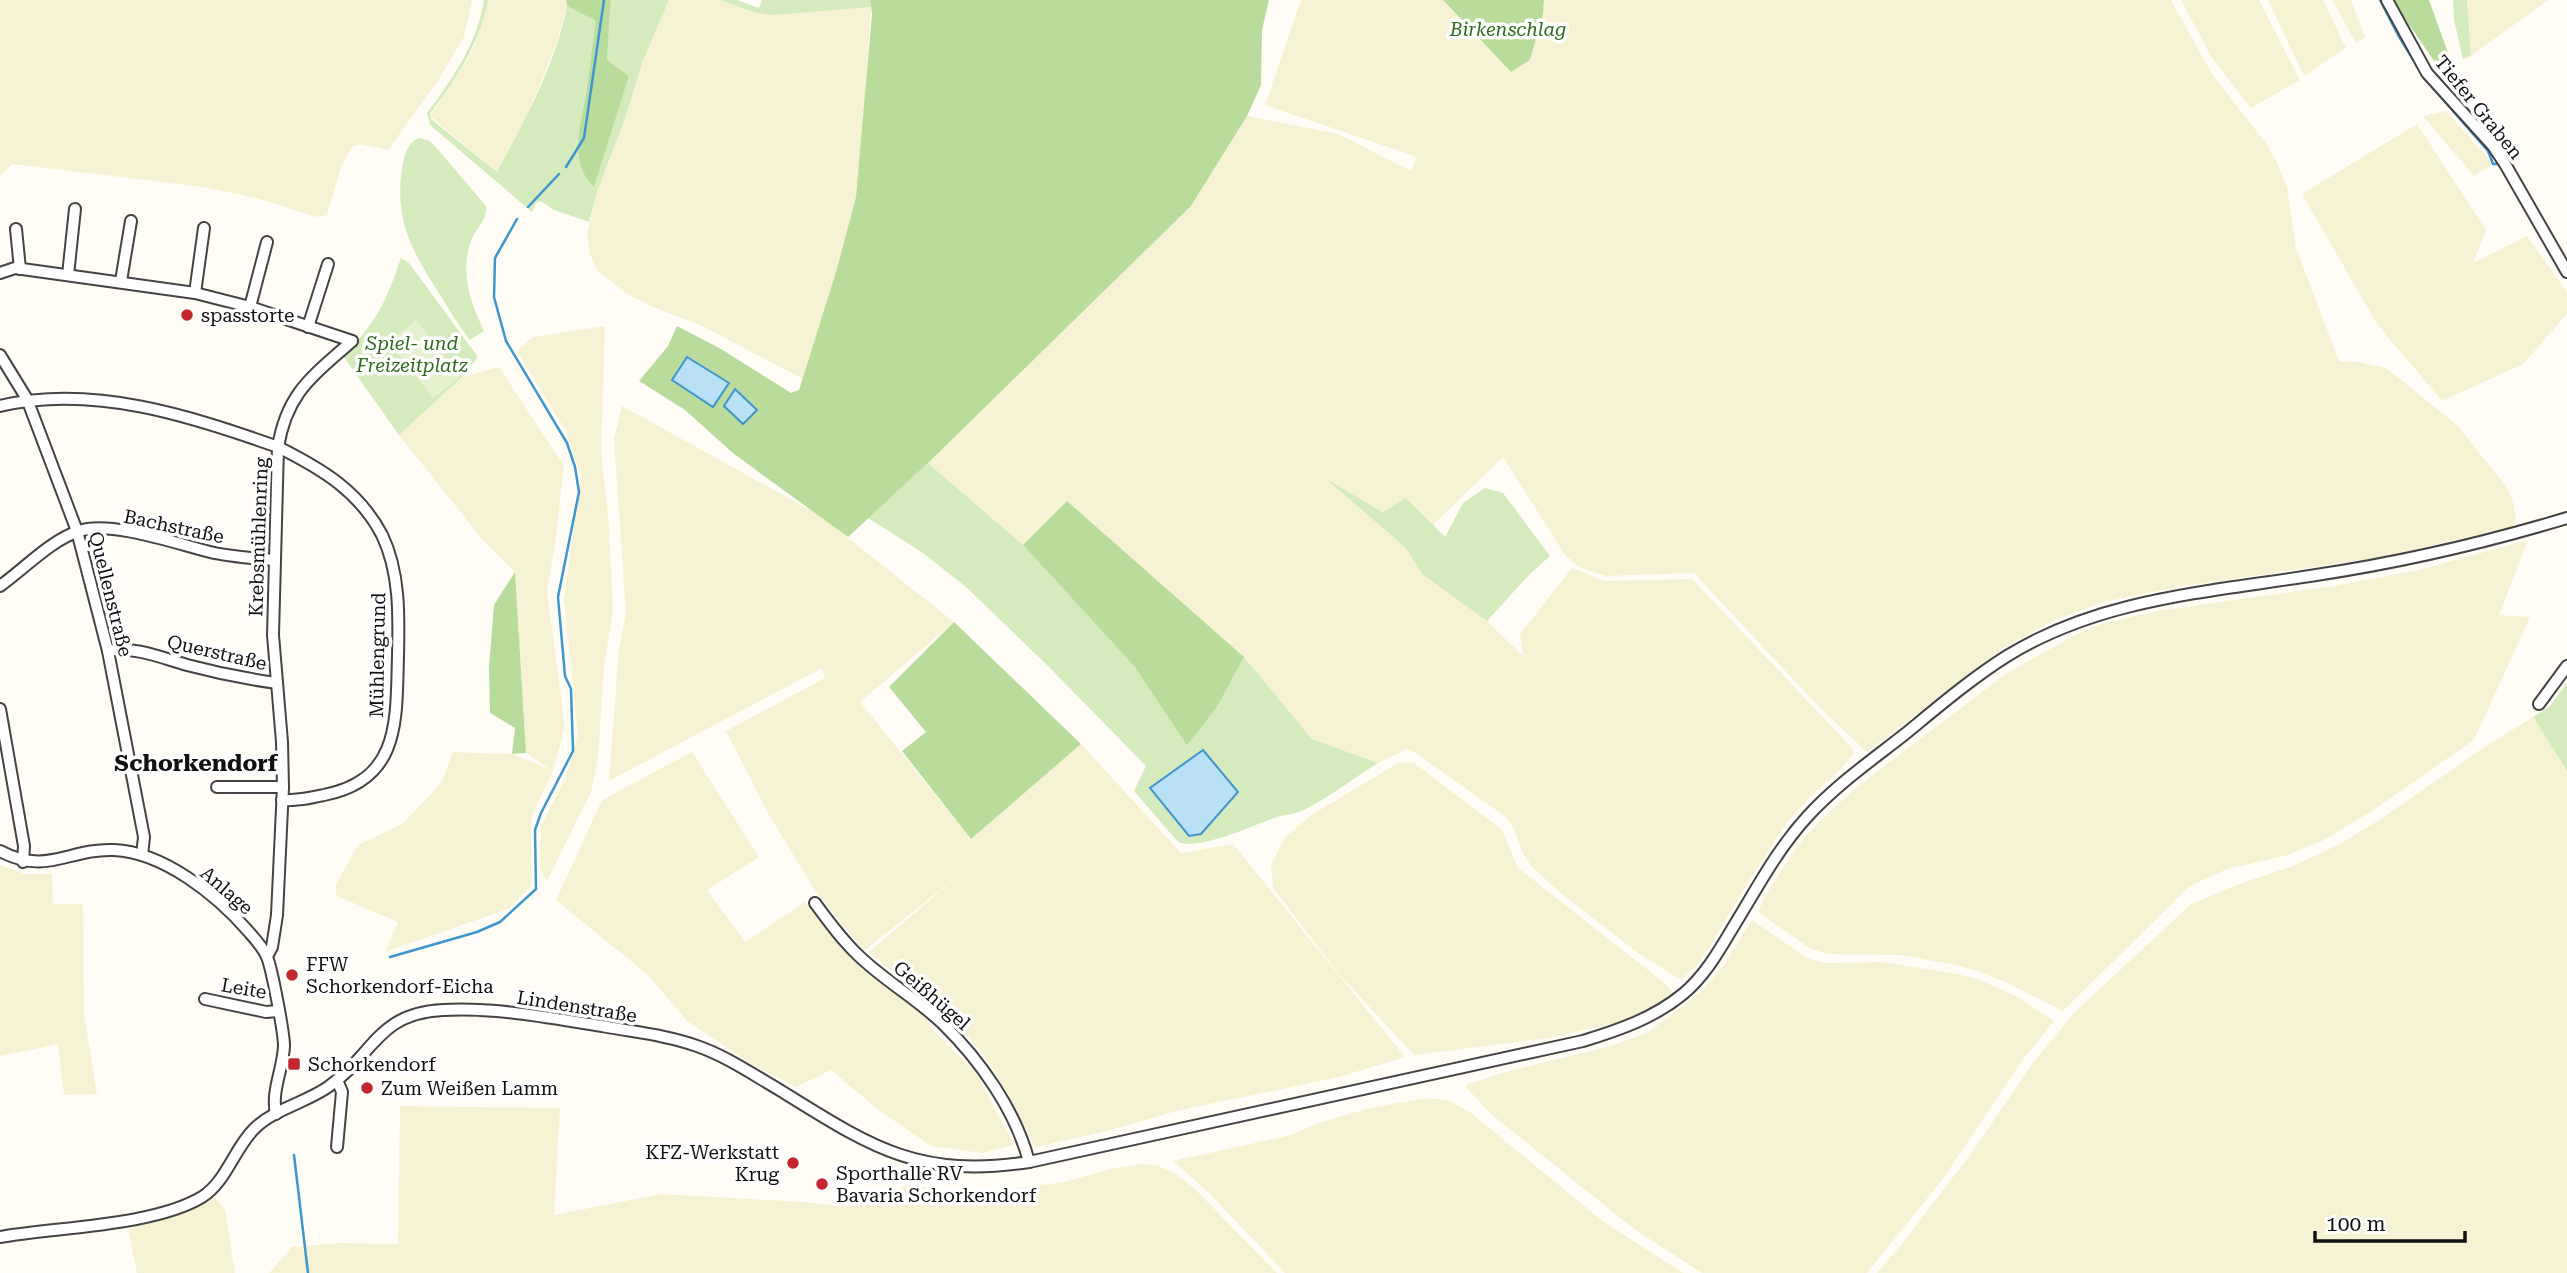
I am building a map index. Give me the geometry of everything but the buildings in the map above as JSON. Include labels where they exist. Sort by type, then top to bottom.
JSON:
[{"type":"street","name":"Tiefer Graben","points":[[2387,0],[2427,73],[2494,146],[2567,272]]},
{"type":"street","points":[[68,275],[75,209]]},
{"type":"street","points":[[121,281],[131,221]]},
{"type":"street","points":[[195,293],[204,228]]},
{"type":"street","points":[[16,229],[20,269]]},
{"type":"street","points":[[250,307],[267,242]]},
{"type":"street","points":[[307,327],[328,264]]},
{"type":"street","points":[[0,273],[8,269],[20,269],[195,293],[250,307],[352,341],[300,388],[286,414],[278,447]]},
{"type":"street","name":"Quellenstraße","points":[[0,355],[27,399],[78,531],[108,651],[144,837],[142,855]]},
{"type":"street","name":"Krebsmühlenring","points":[[0,406],[27,399],[86,399],[134,406],[216,425],[278,447],[273,635],[283,787],[276,915],[272,947],[267,957]]},
{"type":"street","name":"Mühlengrund","points":[[278,447],[340,482],[365,509],[382,536],[391,561],[398,612],[397,707],[394,731],[381,762],[370,775],[352,788],[297,801],[282,800]]},
{"type":"street","name":"Lindenstraße","points":[[0,1237],[127,1220],[186,1205],[212,1190],[253,1130],[275,1114],[312,1097],[337,1080],[388,1027],[412,1013],[444,1009],[500,1012],[622,1030],[697,1046],[760,1078],[865,1142],[904,1158],[946,1167],[976,1168],[1029,1162],[1571,1044],[1621,1030],[1661,1010],[1678,998],[1718,952],[1781,849],[1824,800],[2004,657],[2030,642],[2083,618],[2136,603],[2386,564],[2465,547],[2567,518]]},
{"type":"street","name":"Bachstraße","points":[[0,586],[46,550],[78,531],[92,528],[128,532],[213,552],[274,560]]},
{"type":"street","name":"Querstraße","points":[[108,651],[117,649],[144,653],[244,679],[277,683]]},
{"type":"street","points":[[2539,704],[2567,666]]},
{"type":"street","points":[[0,709],[24,846],[23,862]]},
{"type":"street","points":[[217,787],[283,787]]},
{"type":"street","name":"Anlage","points":[[0,851],[23,862],[45,863],[92,852],[114,850],[142,855],[185,876],[237,918],[267,957],[278,1011],[284,1046],[273,1100],[275,1114]]},
{"type":"street","name":"Geißhügel","points":[[815,902],[837,933],[861,957],[941,1022],[958,1040],[1005,1106],[1023,1140],[1029,1162]]},
{"type":"street","name":"Leite","points":[[205,999],[266,1012],[278,1011]]},
{"type":"street","points":[[337,1080],[342,1092],[337,1147]]},
{"type":"shaded area","points":[[0,0],[472,0],[464,37],[439,79],[388,150],[361,144],[352,147],[341,167],[327,215],[317,217],[256,198],[203,187],[13,164],[0,176]]},
{"type":"shaded area","points":[[488,0],[566,0],[567,6],[558,39],[525,120],[497,172],[430,116],[469,57]]},
{"type":"shaded area","points":[[669,0],[720,0],[753,12],[871,7],[856,197],[803,379],[700,325],[625,293],[597,270],[590,254],[587,235],[597,192],[626,116],[642,63]]},
{"type":"shaded area","points":[[1301,0],[1443,0],[1511,72],[1530,60],[1543,14],[1544,0],[2171,0],[2212,74],[2276,160],[2287,187],[2296,248],[2339,361],[2386,368],[2457,425],[2505,485],[2512,498],[2516,519],[2514,526],[2387,556],[2178,587],[2104,602],[2055,620],[2000,650],[1867,752],[1820,708],[1694,573],[1606,576],[1579,567],[1565,555],[1503,457],[1432,526],[1406,499],[1384,512],[1330,482],[1406,548],[1422,574],[1487,621],[1523,656],[1520,634],[1572,568],[1604,581],[1692,579],[1851,747],[1854,753],[1840,770],[1810,797],[1785,825],[1712,943],[1697,965],[1681,980],[1638,953],[1562,894],[1532,867],[1506,817],[1417,754],[1407,749],[1378,763],[1312,739],[1244,657],[1067,501],[1023,545],[928,463],[1191,206],[1247,116],[1338,134],[1411,171],[1417,157],[1265,105]]},
{"type":"shaded area","points":[[2181,0],[2259,0],[2300,80],[2251,108],[2212,58]]},
{"type":"shaded area","points":[[2268,0],[2323,0],[2346,48],[2304,76]]},
{"type":"shaded area","points":[[2332,0],[2351,0],[2365,37],[2356,43]]},
{"type":"shaded area","points":[[2467,0],[2548,0],[2471,56]]},
{"type":"shaded area","points":[[2446,111],[2493,164],[2474,176],[2423,116]]},
{"type":"shaded area","points":[[2417,124],[2486,230],[2473,263],[2527,236],[2567,292],[2567,314],[2523,364],[2442,401],[2377,324],[2302,194]]},
{"type":"shaded area","points":[[605,326],[601,453],[609,524],[613,610],[604,666],[598,758],[591,792],[547,881],[540,870],[541,826],[566,776],[578,734],[564,599],[581,476],[566,431],[517,351],[533,337]]},
{"type":"shaded area","points":[[499,367],[564,466],[547,591],[565,726],[553,771],[531,818],[531,886],[508,909],[385,952],[398,922],[337,896],[335,886],[358,845],[402,824],[437,788],[453,752],[512,754],[549,769],[526,753],[515,572],[481,538],[399,435],[462,377]]},
{"type":"shaded area","points":[[622,406],[819,515],[954,622],[860,702],[971,839],[1081,744],[1181,853],[1233,844],[1405,1057],[1339,1077],[1176,1111],[1107,1131],[1035,1147],[984,1055],[957,1025],[869,952],[959,875],[864,951],[814,889],[769,815],[726,731],[825,678],[822,668],[609,781],[619,648],[626,615],[614,439]]},
{"type":"shaded area","points":[[2528,540],[2499,615],[2530,617],[2474,740],[2372,811],[2324,840],[2285,856],[2227,869],[2190,886],[2063,1011],[1979,971],[1951,964],[1900,955],[1828,954],[1811,949],[1758,912],[1766,894],[1798,845],[1852,791],[2004,675],[2073,636],[2101,624],[2156,611],[2328,587],[2419,570]]},
{"type":"shaded area","points":[[2533,717],[2567,771],[2567,1273],[1877,1273],[1973,1151],[2032,1064],[2075,1012],[2191,904],[2293,866],[2338,845]]},
{"type":"shaded area","points":[[692,752],[759,857],[707,890],[745,942],[805,902],[860,963],[927,1017],[932,1029],[976,1073],[1014,1145],[982,1153],[931,1146],[876,1108],[831,1070],[796,1087],[753,1065],[687,1021],[649,976],[556,900],[602,800]]},
{"type":"shaded area","points":[[1413,762],[1502,830],[1518,868],[1667,985],[1674,994],[1623,1021],[1549,1038],[1414,1055],[1339,974],[1273,888],[1271,865],[1285,837],[1313,814],[1398,763]]},
{"type":"shaded area","points":[[0,865],[25,874],[52,874],[53,904],[83,904],[84,1014],[97,1094],[64,1095],[58,1044],[0,1056]]},
{"type":"shaded area","points":[[1752,920],[1807,958],[1824,963],[1883,962],[1977,979],[2016,996],[2054,1021],[2025,1057],[1942,1180],[1867,1273],[1702,1273],[1634,1229],[1490,1113],[1466,1087],[1468,1084],[1509,1071],[1607,1047],[1647,1033],[1702,991],[1725,963]]},
{"type":"shaded area","points":[[1427,1098],[1448,1100],[1471,1113],[1604,1222],[1683,1273],[1285,1273],[1210,1194],[1173,1161],[1291,1135],[1321,1122],[1370,1108]]},
{"type":"shaded area","points":[[400,1106],[560,1108],[554,1215],[661,1194],[848,1207],[908,1185],[953,1192],[983,1193],[1064,1182],[1110,1169],[1141,1164],[1158,1166],[1173,1172],[1193,1187],[1277,1273],[269,1273],[292,1247],[339,1243],[398,1244]]},
{"type":"shaded area","points":[[215,1197],[225,1210],[235,1273],[137,1273],[128,1230]]},
{"type":"green space","points":[[484,0],[488,0],[473,46],[458,74],[430,114],[431,119],[497,172],[529,112],[547,70],[567,6],[596,21],[579,137],[582,161],[594,186],[629,76],[607,60],[611,0],[669,0],[642,63],[589,222],[554,210],[541,201],[536,203],[532,212],[430,125],[427,113],[470,46]]},
{"type":"green space","points":[[566,0],[611,0],[607,60],[629,76],[594,187],[585,176],[578,152],[596,21],[567,6]]},
{"type":"green space","points":[[720,0],[737,0],[759,8],[762,0],[870,0],[871,7],[772,15],[753,12]]},
{"type":"green space","points":[[870,0],[1269,0],[1262,30],[1261,85],[1247,116],[1191,206],[928,463],[848,537],[734,454],[685,410],[639,381],[668,346],[677,326],[721,349],[791,393],[799,390],[856,197],[872,14]]},
{"type":"green space","name":"Birkenschlag","points":[[1443,0],[1544,0],[1543,14],[1530,60],[1511,72]]},
{"type":"green space","points":[[2392,0],[2429,0],[2448,53],[2463,82],[2450,84]]},
{"type":"green space","points":[[2453,0],[2467,0],[2471,56],[2463,59],[2454,20]]},
{"type":"green space","points":[[419,138],[430,141],[435,146],[486,206],[483,220],[471,241],[466,265],[471,298],[484,331],[470,340],[422,265],[403,221],[400,188],[403,164],[409,146]]},
{"type":"green space","name":"Spiel- und Freizeitplatz","points":[[401,258],[409,263],[478,357],[462,377],[399,435],[343,356],[379,311]]},
{"type":"green space","points":[[416,320],[460,377],[433,398],[389,342]]},
{"type":"green space","points":[[928,463],[1023,545],[1134,666],[1187,744],[1217,707],[1244,657],[1312,739],[1378,763],[1301,811],[1213,840],[1188,844],[1178,842],[1134,791],[1146,766],[966,587],[923,553],[868,518]]},
{"type":"green space","points":[[1326,479],[1383,512],[1406,498],[1445,537],[1463,503],[1485,488],[1503,493],[1550,556],[1487,621],[1422,574],[1406,548]]},
{"type":"green space","points":[[1067,501],[1244,657],[1217,707],[1187,745],[1134,666],[1023,545]]},
{"type":"green space","points":[[515,572],[526,753],[512,754],[515,728],[490,713],[489,667],[494,605]]},
{"type":"green space","points":[[954,622],[1081,744],[971,839],[902,751],[926,732],[889,687]]},
{"type":"green space","points":[[2567,683],[2567,771],[2533,717],[2550,706]]},
{"type":"water","points":[[687,357],[729,383],[713,407],[672,380]]},
{"type":"water","points":[[735,389],[757,410],[743,424],[724,406]]},
{"type":"water","points":[[1203,750],[1238,792],[1201,834],[1189,836],[1150,788]]},
{"type":"waterway","points":[[566,167],[584,138],[604,0]]},
{"type":"waterway","points":[[2380,0],[2422,74]]},
{"type":"waterway","points":[[2426,80],[2488,151],[2493,164],[2497,164]]},
{"type":"waterway","points":[[528,207],[559,174]]},
{"type":"waterway","points":[[390,957],[477,932],[500,922],[536,889],[535,830],[573,751],[571,689],[565,676],[558,597],[579,492],[567,443],[506,341],[494,297],[495,258],[517,219]]},
{"type":"waterway","points":[[294,1155],[308,1273]]},
{"type":"place","name":"spasstorte","points":[[187,315]]},
{"type":"place","name":"FFW Schorkendorf-Eicha","points":[[292,975]]},
{"type":"place","name":"Schorkendorf","points":[[294,1064]]},
{"type":"place","name":"Zum Weißen Lamm","points":[[367,1088]]},
{"type":"place","name":"KFZ-Werkstatt Krug","points":[[793,1163]]},
{"type":"place","name":"Sporthalle RV Bavaria Schorkendorf","points":[[822,1184]]},
{"type":"district","name":"Schorkendorf","points":[[196,763]]}]
